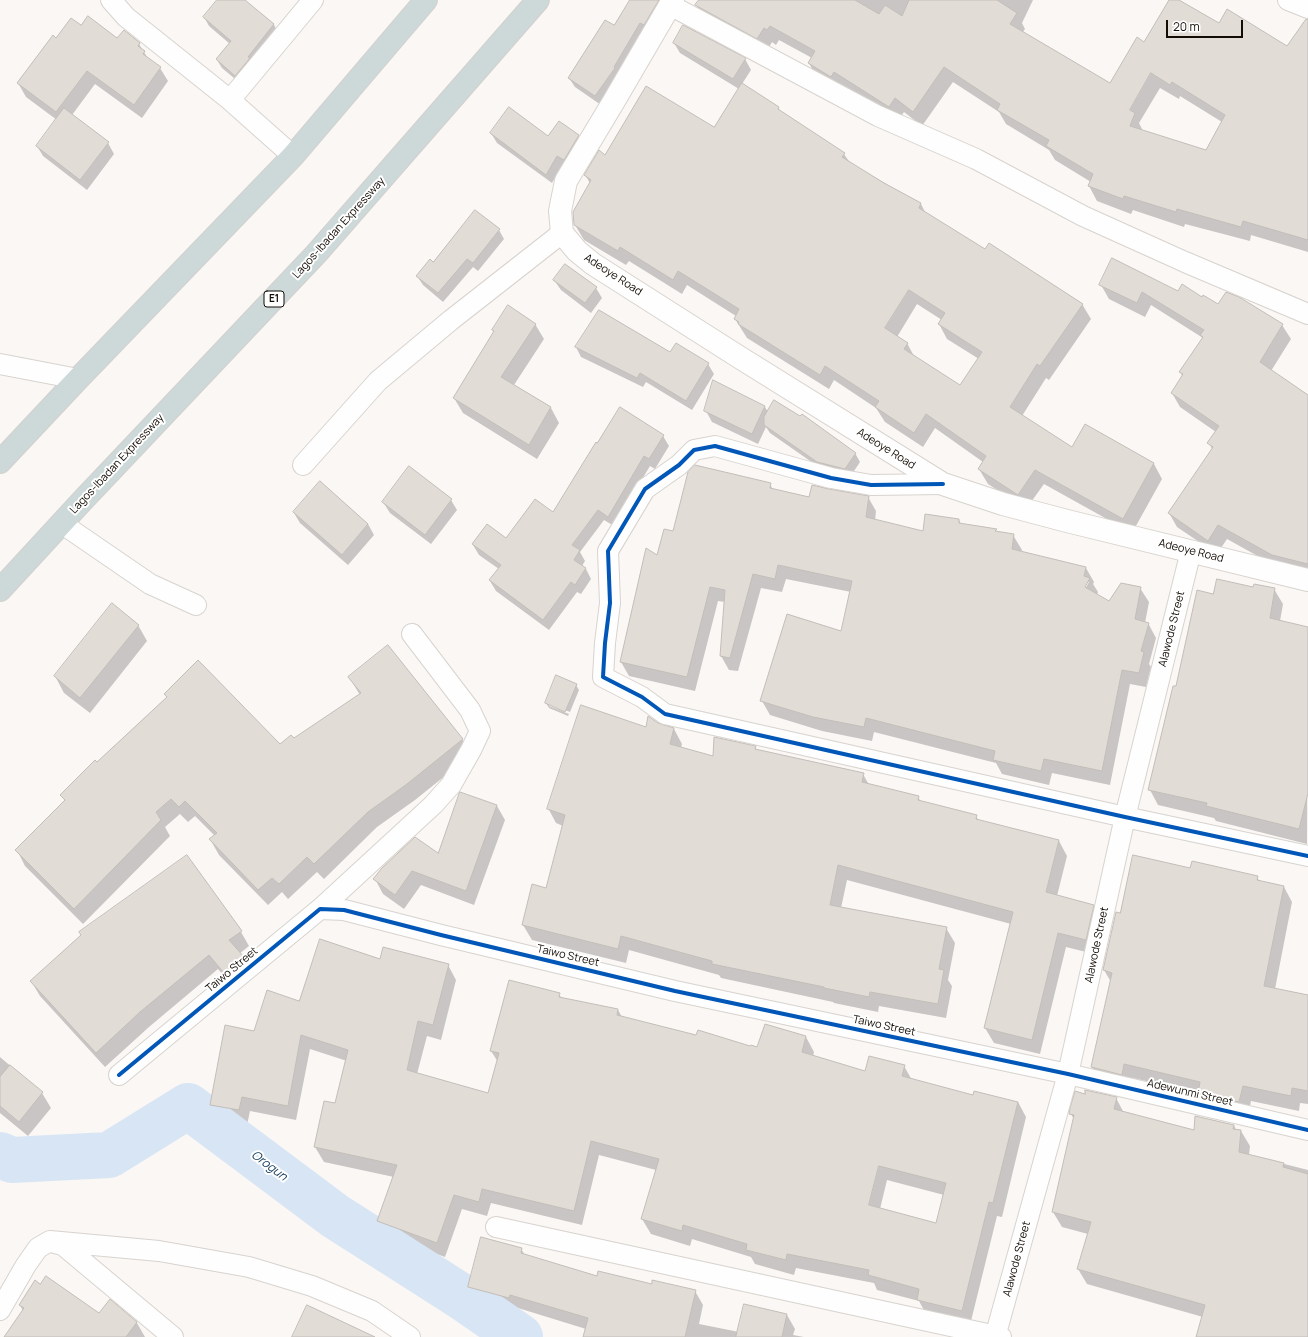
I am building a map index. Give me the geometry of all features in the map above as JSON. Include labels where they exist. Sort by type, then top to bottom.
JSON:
[{"type":"highway","points":[[0,462],[78,379],[294,156],[426,0]]},
{"type":"highway","name":"Lagos-Ibadan Expressway","points":[[0,590],[316,254],[538,0]]},
{"type":"street","points":[[111,0],[126,17],[230,100],[294,156]]},
{"type":"street","points":[[230,100],[314,0]]},
{"type":"street","points":[[1288,0],[1308,8]]},
{"type":"street","points":[[303,466],[378,381],[450,320],[562,233],[560,211],[566,181],[614,102],[671,3],[878,116],[976,159],[1082,216],[1185,262],[1308,314]]},
{"type":"street","name":"Adeoye Road","points":[[562,233],[577,251],[593,264],[745,361],[943,484],[1003,504],[1046,516],[1308,580]]},
{"type":"street","points":[[0,364],[78,379]]},
{"type":"street","points":[[943,484],[871,485],[831,478],[715,446],[694,450],[679,465],[645,489],[608,550],[610,603],[605,643],[603,677],[642,697],[665,714],[1125,817],[1308,856]]},
{"type":"street","points":[[61,524],[150,584],[196,606]]},
{"type":"street","name":"Alawode Street","points":[[997,1337],[1068,1074],[1125,817],[1191,551]]},
{"type":"street","points":[[320,909],[433,805],[451,785],[480,731],[470,710],[412,634]]},
{"type":"street","name":"Taiwo Street","points":[[119,1075],[320,909],[344,910],[441,935],[675,991],[1068,1074]]},
{"type":"street","name":"Adewunmi Street","points":[[1068,1074],[1308,1130]]},
{"type":"street","points":[[496,1227],[997,1337]]},
{"type":"street","points":[[0,1310],[26,1265],[38,1248],[50,1241],[159,1251],[250,1267],[312,1286],[372,1311],[410,1337]]},
{"type":"street","points":[[50,1241],[63,1245],[173,1337]]},
{"type":"building","points":[[217,0],[245,0],[274,24],[248,57],[250,58],[235,76],[216,59],[231,41],[203,17]]},
{"type":"building","points":[[630,0],[659,0],[644,25],[640,23],[614,67],[615,68],[595,96],[568,78],[605,20],[614,25]]},
{"type":"building","points":[[699,0],[855,0],[879,14],[885,5],[902,16],[909,0],[997,0],[1017,13],[1010,24],[1110,83],[1137,37],[1144,42],[1169,0],[1179,0],[1219,23],[1227,9],[1287,46],[1306,19],[1308,19],[1308,240],[1243,221],[1241,227],[1177,209],[1176,212],[1124,196],[1123,199],[1088,186],[1093,174],[1046,146],[1049,140],[997,110],[1000,104],[944,67],[913,112],[895,98],[889,107],[834,72],[831,77],[808,63],[815,51],[770,26],[767,30],[764,28],[757,39],[695,5]],"holes":[[[1151,73],[1170,85],[1172,82],[1225,115],[1206,150],[1130,126],[1135,113],[1130,110]]]},
{"type":"building","points":[[88,16],[117,38],[124,30],[140,43],[138,46],[145,51],[143,54],[161,67],[134,105],[87,71],[56,112],[17,83],[53,35],[56,38],[71,18],[81,25]]},
{"type":"building","points":[[683,25],[746,58],[733,79],[673,43]]},
{"type":"building","points":[[742,83],[779,107],[778,109],[845,153],[842,157],[884,183],[921,203],[919,208],[985,249],[989,243],[1083,304],[1040,366],[1037,364],[1010,407],[1072,447],[1085,424],[1154,463],[1123,519],[1035,470],[1018,495],[978,469],[986,456],[926,414],[914,433],[875,407],[879,401],[825,366],[820,375],[738,324],[739,322],[734,319],[739,309],[678,271],[673,280],[620,247],[618,251],[574,225],[573,212],[591,180],[584,175],[599,150],[605,155],[646,86],[714,127]],"holes":[[[909,290],[945,313],[938,324],[982,352],[960,385],[904,349],[908,343],[885,328]]]},
{"type":"building","points":[[509,107],[548,136],[559,121],[579,135],[564,160],[557,156],[546,175],[490,133]]},
{"type":"building","points":[[64,108],[109,142],[80,180],[36,146]]},
{"type":"building","points":[[475,210],[500,229],[473,263],[467,259],[438,293],[416,276],[430,259],[433,262]]},
{"type":"building","points":[[1112,258],[1178,291],[1182,284],[1202,297],[1203,295],[1218,304],[1226,292],[1239,297],[1283,324],[1260,362],[1308,395],[1308,564],[1272,555],[1218,525],[1208,541],[1168,513],[1213,447],[1207,443],[1219,426],[1171,393],[1183,374],[1179,372],[1203,337],[1200,335],[1204,330],[1142,292],[1137,303],[1099,285]]},
{"type":"building","points":[[565,264],[597,287],[585,303],[553,280]]},
{"type":"building","points":[[508,305],[536,324],[501,377],[551,407],[529,445],[453,398]]},
{"type":"building","points":[[599,310],[670,352],[676,343],[709,363],[686,401],[640,373],[637,378],[575,347]]},
{"type":"building","points":[[713,380],[765,406],[752,434],[704,411]]},
{"type":"building","points":[[774,400],[800,416],[802,414],[856,453],[845,469],[817,462],[764,425],[764,417]]},
{"type":"building","points":[[620,407],[664,435],[649,459],[644,456],[608,517],[598,510],[572,545],[580,550],[574,560],[586,568],[575,585],[571,582],[543,620],[489,580],[501,565],[472,544],[487,524],[506,538],[535,499],[553,512],[596,442],[597,443]]},
{"type":"building","points":[[695,465],[771,483],[770,488],[809,497],[812,485],[869,496],[866,517],[923,531],[925,514],[959,519],[959,523],[997,529],[995,531],[1014,534],[1012,549],[1086,567],[1084,576],[1090,578],[1085,587],[1109,601],[1121,583],[1141,587],[1135,619],[1149,623],[1141,651],[1144,652],[1139,673],[1122,670],[1102,771],[1044,759],[1041,771],[993,760],[995,751],[866,718],[864,727],[813,717],[760,701],[787,614],[841,631],[852,581],[778,565],[775,579],[753,574],[730,658],[720,656],[725,590],[710,587],[687,677],[620,662],[646,548],[657,555],[664,529],[673,531],[688,472]]},
{"type":"building","points":[[409,466],[452,499],[425,535],[382,502]]},
{"type":"building","points":[[320,481],[368,524],[342,555],[293,512]]},
{"type":"building","points":[[1217,579],[1253,587],[1254,584],[1275,588],[1270,618],[1308,627],[1308,793],[1299,829],[1206,806],[1207,803],[1148,790],[1173,686],[1176,686],[1197,590],[1213,594]]},
{"type":"building","points":[[112,603],[139,625],[80,698],[54,676]]},
{"type":"building","points":[[388,645],[463,739],[407,784],[368,812],[314,864],[307,857],[279,884],[272,878],[258,890],[209,839],[217,833],[185,801],[179,807],[171,799],[156,812],[161,820],[74,909],[15,850],[65,800],[60,795],[95,760],[97,762],[167,697],[164,694],[198,660],[280,744],[291,735],[294,738],[361,693],[348,677]]},
{"type":"building","points":[[556,675],[577,684],[565,712],[545,703]]},
{"type":"building","points":[[581,705],[646,727],[648,716],[658,723],[674,728],[670,744],[713,756],[714,737],[756,746],[755,749],[864,773],[862,782],[919,796],[918,800],[977,815],[976,819],[1059,840],[1046,892],[1094,905],[1086,940],[1058,933],[1032,1040],[984,1028],[1013,912],[838,865],[830,905],[947,927],[939,969],[944,970],[938,1004],[870,992],[869,997],[712,964],[712,961],[621,936],[618,949],[522,925],[532,884],[546,888],[565,815],[547,809]]},
{"type":"building","points":[[460,792],[497,805],[466,891],[412,871],[395,895],[373,879],[382,868],[415,837],[438,853]]},
{"type":"building","points":[[187,855],[242,931],[229,940],[244,957],[224,973],[209,955],[140,1012],[96,1053],[30,981],[81,935],[79,932]]},
{"type":"building","points":[[1133,855],[1190,868],[1192,861],[1258,876],[1257,880],[1284,886],[1264,986],[1308,995],[1308,1091],[1292,1088],[1291,1096],[1243,1086],[1239,1102],[1198,1093],[1200,1082],[1124,1064],[1122,1075],[1091,1067],[1112,973],[1103,970],[1116,912],[1120,913]]},
{"type":"building","points":[[320,939],[380,959],[383,947],[449,964],[433,1025],[418,1021],[407,1070],[488,1093],[499,1053],[490,1051],[509,980],[560,993],[559,997],[618,1009],[617,1015],[696,1035],[698,1030],[750,1046],[757,1047],[765,1024],[806,1036],[802,1052],[865,1071],[869,1056],[905,1065],[902,1076],[973,1095],[974,1091],[1018,1102],[993,1203],[989,1202],[962,1311],[917,1300],[919,1289],[868,1275],[869,1270],[787,1254],[786,1260],[746,1250],[747,1244],[683,1225],[682,1231],[641,1219],[659,1159],[591,1141],[574,1211],[482,1189],[479,1202],[454,1195],[437,1243],[377,1221],[397,1165],[314,1147],[324,1101],[335,1103],[348,1050],[301,1035],[288,1106],[242,1097],[239,1110],[210,1105],[225,1025],[254,1031],[267,990],[299,1001]],"holes":[[[879,1166],[946,1183],[936,1223],[869,1205]]]},
{"type":"building","points":[[10,1065],[43,1092],[19,1122],[0,1106],[0,1077]]},
{"type":"building","points":[[1085,1090],[1117,1097],[1114,1109],[1194,1130],[1195,1116],[1234,1125],[1233,1129],[1241,1130],[1239,1152],[1284,1163],[1283,1167],[1308,1174],[1308,1337],[1196,1337],[1205,1305],[1077,1269],[1091,1222],[1052,1212],[1074,1115],[1069,1114],[1070,1108],[1075,1091],[1085,1094]]},
{"type":"building","points":[[481,1237],[522,1248],[521,1253],[597,1276],[598,1271],[652,1284],[652,1280],[696,1290],[685,1337],[583,1337],[588,1318],[510,1295],[509,1298],[468,1287]]},
{"type":"building","points":[[46,1276],[99,1313],[110,1299],[137,1322],[126,1337],[4,1337],[24,1308],[19,1305],[35,1280],[40,1284]]},
{"type":"building","points":[[744,1304],[787,1314],[782,1337],[736,1337]]},
{"type":"building","points":[[307,1305],[375,1337],[292,1337]]},
{"type":"waterway","name":"Orogun","points":[[0,1155],[12,1160],[109,1155],[188,1106],[335,1216],[459,1295],[520,1337]]},
{"type":"cycle path","points":[[943,484],[871,485],[831,478],[715,446],[694,450],[679,465],[645,489],[608,551],[610,603],[605,643],[603,677],[642,697],[665,714],[1125,817],[1308,856]]},
{"type":"cycle path","points":[[119,1075],[320,909],[344,910],[441,935],[675,991],[1068,1074],[1308,1130]]}]
